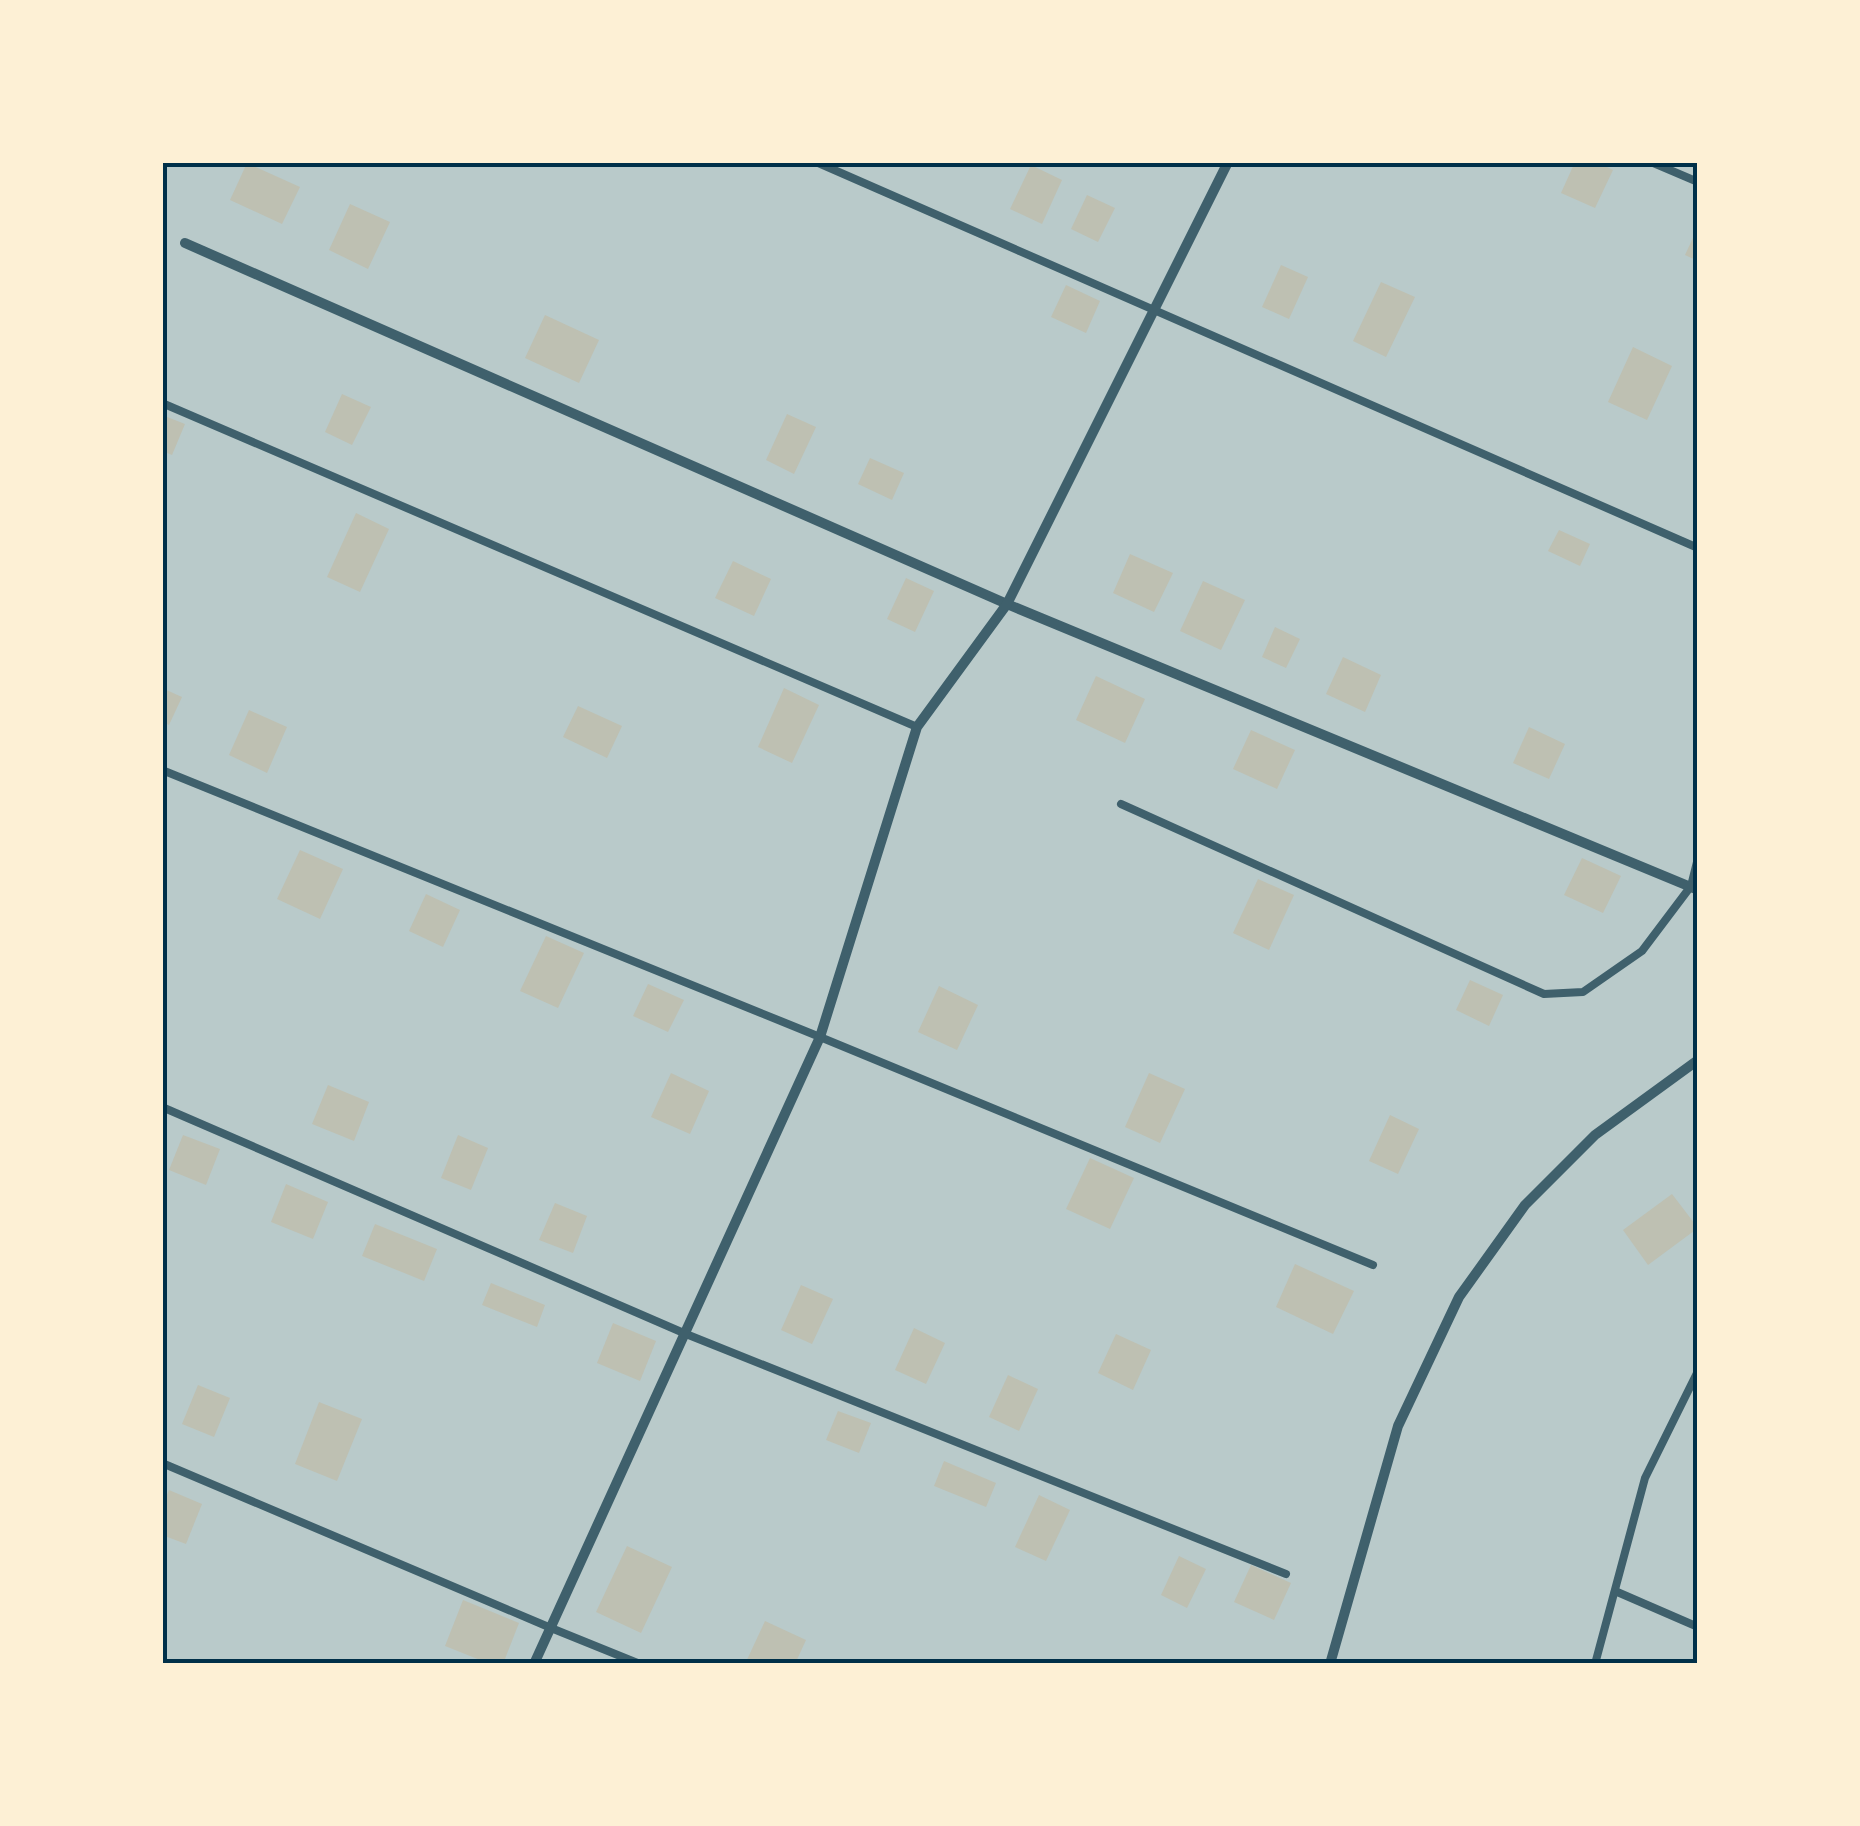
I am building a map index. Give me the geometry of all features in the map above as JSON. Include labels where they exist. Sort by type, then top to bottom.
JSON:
[{"type":"street","points":[[534,1664],[820,1037],[918,727],[1007,604],[1228,162]]},
{"type":"street","points":[[185,243],[1007,604],[1694,888]]},
{"type":"street","points":[[1330,1664],[1398,1426],[1459,1296],[1539,1191],[1595,1136],[1698,1060]]},
{"type":"lane","points":[[816,162],[1698,548]]},
{"type":"lane","points":[[1652,162],[1698,182]]},
{"type":"lane","points":[[162,402],[918,727]]},
{"type":"lane","points":[[162,770],[1372,1264]]},
{"type":"lane","points":[[1121,804],[1544,994],[1584,992],[1642,951],[1694,888],[1698,858]]},
{"type":"lane","points":[[162,1107],[686,1334],[1286,1574]]},
{"type":"lane","points":[[1595,1664],[1645,1478],[1698,1371]]},
{"type":"lane","points":[[162,1462],[640,1664]]},
{"type":"lane","points":[[1615,1591],[1698,1627]]},
{"type":"shaded area","points":[[163,163],[1697,163],[1697,1663],[163,1663]]},
{"type":"building","points":[[1575,162],[1597,162],[1613,170],[1595,208],[1561,193]]},
{"type":"building","points":[[247,163],[300,187],[282,224],[230,200]]},
{"type":"building","points":[[1031,165],[1062,180],[1042,224],[1010,209]]},
{"type":"building","points":[[1087,195],[1115,208],[1098,242],[1071,229]]},
{"type":"building","points":[[350,204],[390,222],[368,269],[329,250]]},
{"type":"building","points":[[1698,227],[1698,261],[1685,255]]},
{"type":"building","points":[[1281,265],[1308,277],[1289,319],[1262,307]]},
{"type":"building","points":[[1381,282],[1415,297],[1386,357],[1353,341]]},
{"type":"building","points":[[1066,285],[1100,301],[1086,333],[1051,317]]},
{"type":"building","points":[[545,315],[599,340],[579,383],[525,358]]},
{"type":"building","points":[[1633,347],[1672,366],[1647,420],[1608,402]]},
{"type":"building","points":[[342,394],[371,407],[352,445],[325,432]]},
{"type":"building","points":[[787,414],[816,427],[794,474],[766,460]]},
{"type":"building","points":[[162,415],[185,424],[172,455],[162,451]]},
{"type":"building","points":[[870,458],[904,473],[892,500],[858,484]]},
{"type":"building","points":[[356,513],[389,529],[360,592],[327,577]]},
{"type":"building","points":[[1559,530],[1590,544],[1580,566],[1548,551]]},
{"type":"building","points":[[1130,554],[1173,573],[1154,612],[1113,593]]},
{"type":"building","points":[[733,561],[771,579],[754,616],[715,598]]},
{"type":"building","points":[[906,578],[934,591],[915,632],[887,619]]},
{"type":"building","points":[[1203,581],[1245,600],[1221,650],[1180,631]]},
{"type":"building","points":[[1275,627],[1300,639],[1286,668],[1262,657]]},
{"type":"building","points":[[1343,657],[1381,675],[1365,712],[1326,694]]},
{"type":"building","points":[[1096,676],[1145,699],[1125,743],[1076,720]]},
{"type":"building","points":[[162,688],[182,697],[169,725],[162,722]]},
{"type":"building","points":[[784,688],[819,705],[792,763],[758,747]]},
{"type":"building","points":[[578,706],[622,726],[607,758],[563,737]]},
{"type":"building","points":[[249,710],[287,727],[267,773],[229,755]]},
{"type":"building","points":[[1529,727],[1565,744],[1549,779],[1513,763]]},
{"type":"building","points":[[1251,730],[1295,750],[1277,789],[1233,769]]},
{"type":"building","points":[[300,850],[343,869],[320,919],[277,899]]},
{"type":"building","points":[[1582,858],[1621,876],[1603,913],[1564,895]]},
{"type":"building","points":[[1258,879],[1294,895],[1269,950],[1233,933]]},
{"type":"building","points":[[426,894],[460,910],[443,947],[409,931]]},
{"type":"building","points":[[546,936],[584,953],[558,1008],[520,991]]},
{"type":"building","points":[[1470,980],[1503,995],[1489,1026],[1456,1010]]},
{"type":"building","points":[[648,984],[684,1000],[668,1032],[633,1016]]},
{"type":"building","points":[[939,986],[978,1005],[957,1050],[918,1032]]},
{"type":"building","points":[[671,1073],[709,1091],[690,1134],[651,1117]]},
{"type":"building","points":[[1149,1073],[1185,1089],[1160,1143],[1125,1127]]},
{"type":"building","points":[[328,1085],[369,1102],[354,1141],[312,1124]]},
{"type":"building","points":[[1390,1115],[1419,1129],[1398,1174],[1369,1161]]},
{"type":"building","points":[[183,1135],[220,1149],[206,1185],[169,1170]]},
{"type":"building","points":[[458,1135],[488,1148],[471,1190],[441,1178]]},
{"type":"building","points":[[1090,1158],[1134,1178],[1110,1229],[1066,1209]]},
{"type":"building","points":[[286,1184],[328,1202],[313,1239],[271,1222]]},
{"type":"building","points":[[1672,1194],[1698,1228],[1648,1265],[1623,1230]]},
{"type":"building","points":[[555,1203],[587,1216],[573,1253],[539,1240]]},
{"type":"building","points":[[375,1224],[437,1249],[424,1281],[362,1256]]},
{"type":"building","points":[[1295,1264],[1354,1291],[1333,1334],[1276,1307]]},
{"type":"building","points":[[491,1283],[545,1305],[537,1327],[482,1305]]},
{"type":"building","points":[[801,1285],[833,1299],[812,1344],[781,1330]]},
{"type":"building","points":[[613,1323],[656,1341],[640,1381],[597,1363]]},
{"type":"building","points":[[914,1328],[945,1343],[926,1384],[895,1370]]},
{"type":"building","points":[[1116,1334],[1151,1350],[1133,1390],[1098,1373]]},
{"type":"building","points":[[1008,1375],[1038,1389],[1019,1431],[989,1417]]},
{"type":"building","points":[[198,1385],[230,1398],[214,1437],[182,1424]]},
{"type":"building","points":[[319,1402],[362,1419],[337,1481],[295,1464]]},
{"type":"building","points":[[838,1411],[871,1423],[859,1453],[826,1440]]},
{"type":"building","points":[[944,1461],[996,1483],[986,1507],[934,1486]]},
{"type":"building","points":[[169,1490],[202,1504],[186,1544],[162,1535],[162,1507]]},
{"type":"building","points":[[1039,1495],[1070,1510],[1046,1561],[1015,1547]]},
{"type":"building","points":[[627,1546],[672,1567],[641,1633],[596,1612]]},
{"type":"building","points":[[1179,1556],[1206,1569],[1187,1608],[1161,1595]]},
{"type":"building","points":[[1251,1565],[1291,1583],[1274,1620],[1234,1602]]},
{"type":"building","points":[[463,1600],[519,1623],[503,1664],[490,1664],[445,1646]]},
{"type":"building","points":[[765,1621],[806,1640],[795,1664],[745,1664]]}]
